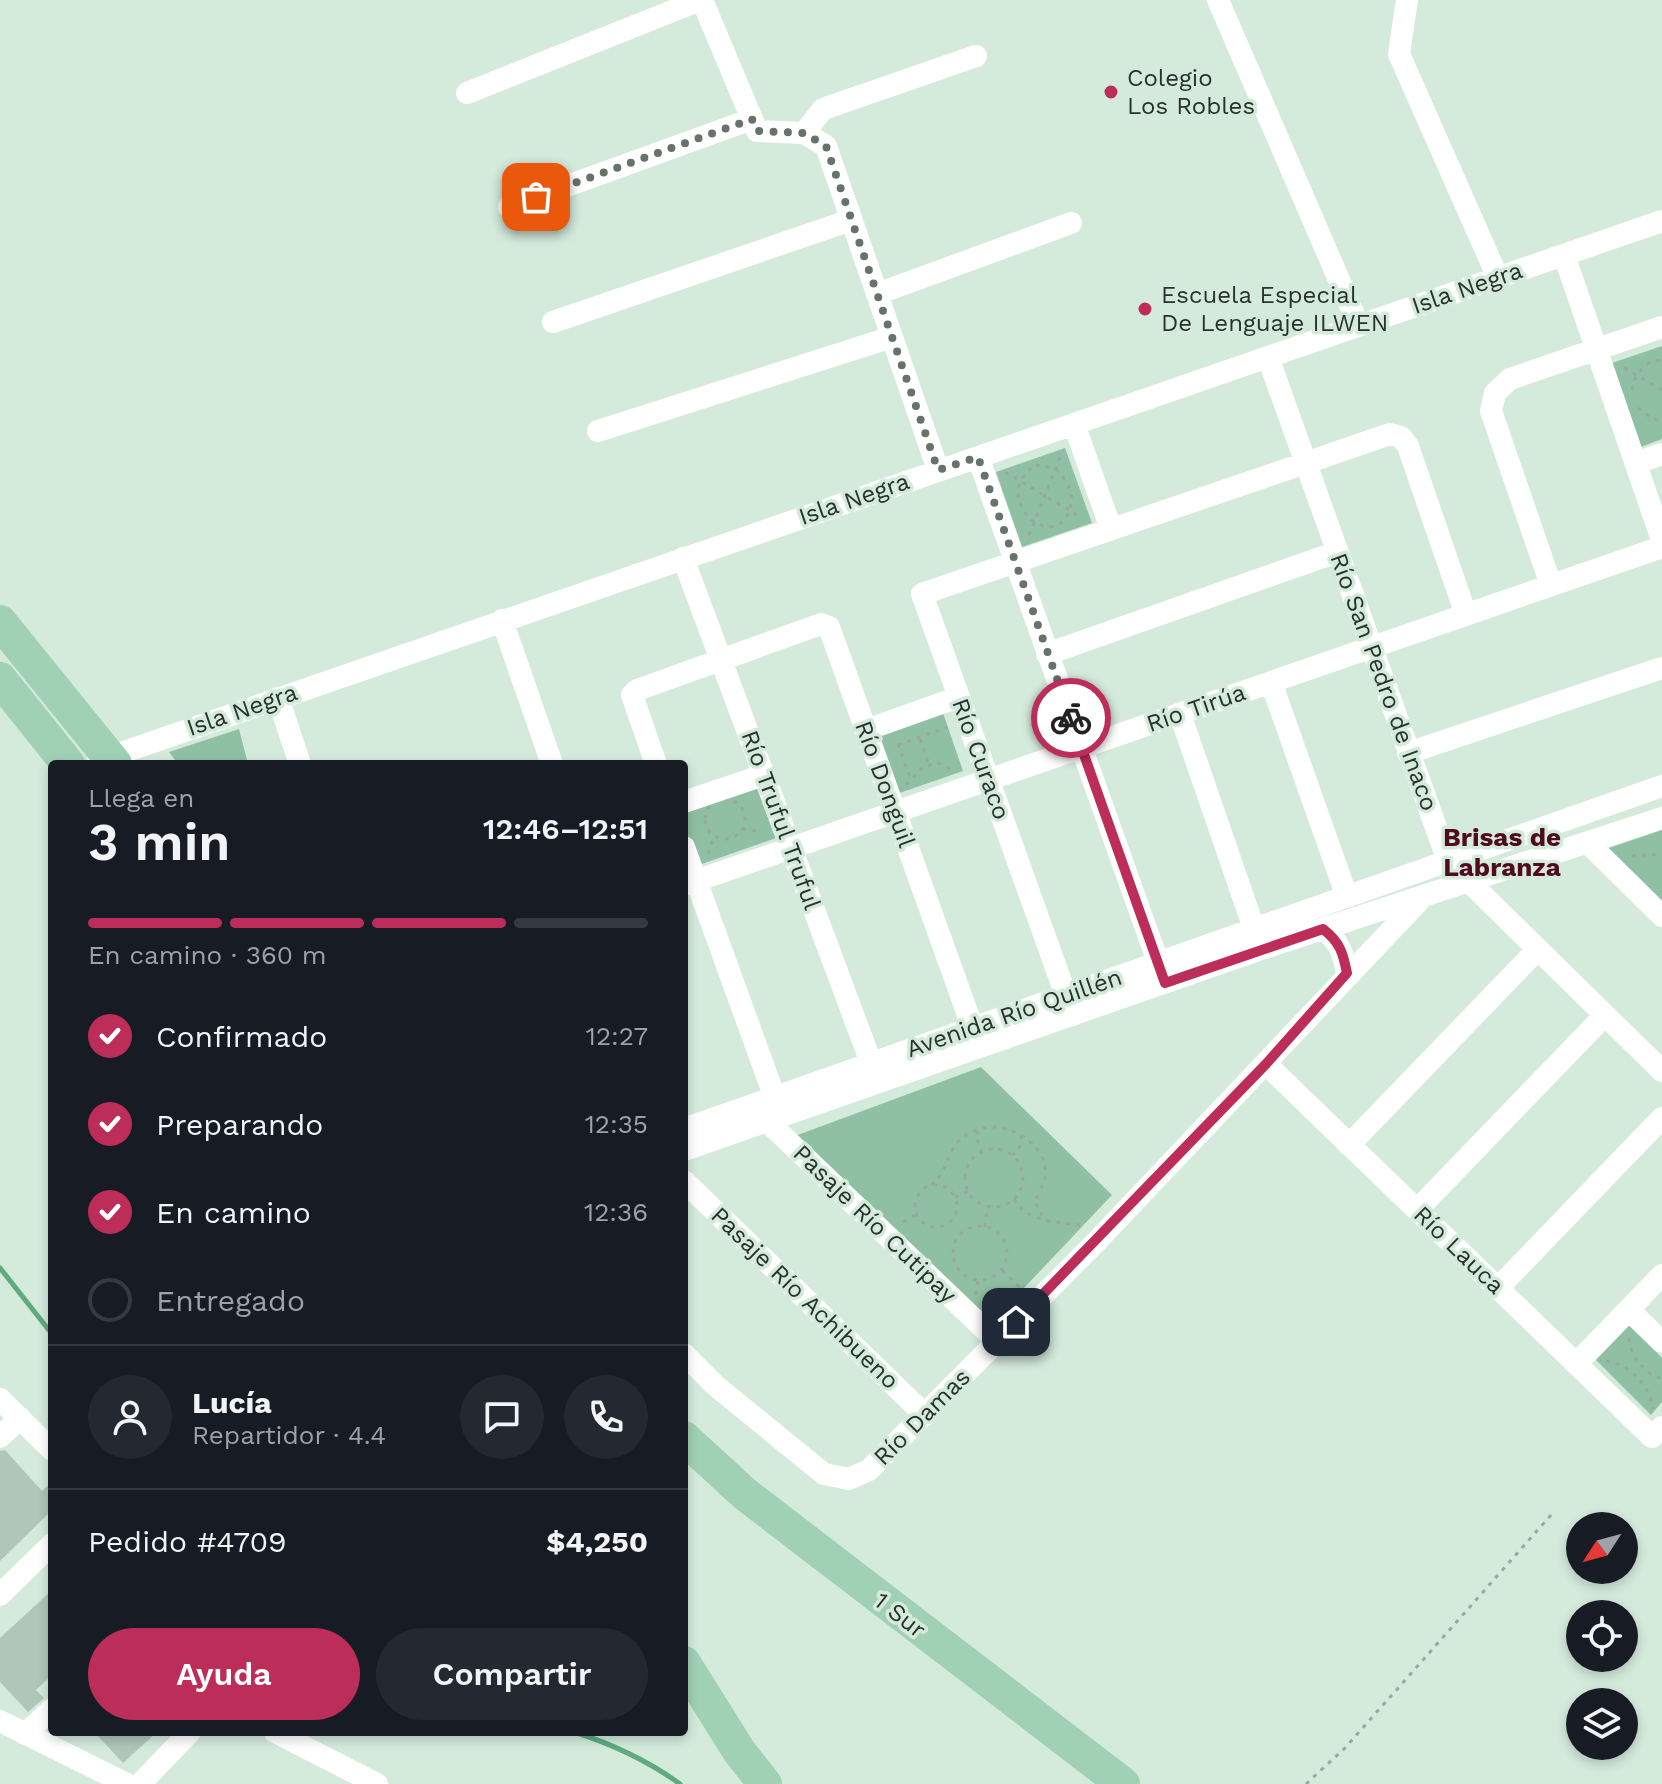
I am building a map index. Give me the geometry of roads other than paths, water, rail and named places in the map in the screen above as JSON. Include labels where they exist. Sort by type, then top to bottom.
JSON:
[{"type":"main road","points":[[0,622],[104,760]]},
{"type":"main road","points":[[0,679],[65,760]]},
{"type":"main road","name":"1 Sur","points":[[688,1442],[745,1494],[1123,1784]]},
{"type":"main road","points":[[688,1669],[739,1751],[765,1784]]},
{"type":"street","points":[[467,93],[701,0],[757,131],[804,133],[826,146],[938,470]]},
{"type":"street","points":[[1218,0],[1359,326]]},
{"type":"street","points":[[1407,0],[1399,54],[1498,278]]},
{"type":"street","points":[[804,133],[823,109],[976,56]]},
{"type":"street","points":[[509,207],[752,119]]},
{"type":"street","points":[[553,322],[851,220]]},
{"type":"street","name":"Isla Negra","points":[[108,760],[502,620],[1662,221]]},
{"type":"street","points":[[877,294],[1071,223]]},
{"type":"street","points":[[1564,255],[1662,540]]},
{"type":"street","points":[[1551,585],[1491,405],[1499,387],[1510,379],[1662,327]]},
{"type":"street","points":[[598,431],[892,337]]},
{"type":"street","name":"Río San Pedro de Inaco","points":[[1268,357],[1448,861],[1662,1071]]},
{"type":"street","points":[[1074,424],[1108,530]]},
{"type":"street","points":[[1017,561],[1390,434],[1405,441],[1466,615]]},
{"type":"street","points":[[1636,463],[1662,454]]},
{"type":"street","points":[[978,457],[1162,973]]},
{"type":"street","name":"Río Tirúa","points":[[690,882],[1662,547]]},
{"type":"street","points":[[1047,654],[1337,552]]},
{"type":"street","name":"Río Truful Truful","points":[[683,558],[875,1072]]},
{"type":"street","name":"Río Curaco","points":[[1017,561],[922,594],[1069,1005]]},
{"type":"street","points":[[502,620],[551,760]]},
{"type":"street","name":"Río Donguil","points":[[721,659],[821,624],[829,627],[976,1038]]},
{"type":"street","points":[[655,760],[632,695],[637,690],[721,659]]},
{"type":"street","points":[[1408,753],[1662,668]]},
{"type":"street","points":[[1271,682],[1347,897]]},
{"type":"street","points":[[866,730],[959,697]]},
{"type":"street","points":[[278,698],[299,760]]},
{"type":"street","points":[[1180,714],[1257,939]]},
{"type":"street","points":[[688,801],[764,775]]},
{"type":"street","name":"Avenida Río Quillén","points":[[688,1141],[770,1108],[1257,939],[1347,897],[1662,786]]},
{"type":"street","name":"Avenida Río Quillén","points":[[1257,939],[1323,929],[1662,818]]},
{"type":"street","points":[[1588,843],[1662,916]]},
{"type":"street","points":[[690,882],[770,1108]]},
{"type":"street","name":"Río Damas","points":[[688,1358],[716,1386],[824,1474],[849,1479],[869,1470],[1106,1230],[1421,898]]},
{"type":"street","points":[[1323,929],[1335,938],[1343,951],[1347,973]]},
{"type":"street","points":[[1349,1145],[1537,950]]},
{"type":"street","points":[[1417,1210],[1605,1015]]},
{"type":"street","name":"Río Lauca","points":[[1266,1064],[1576,1364],[1657,1432]]},
{"type":"street","name":"Pasaje Río Cutipay","points":[[770,1108],[997,1341]]},
{"type":"street","points":[[1498,1288],[1662,1118]]},
{"type":"street","name":"Pasaje Río Achibueno","points":[[688,1185],[925,1415]]},
{"type":"street","points":[[1576,1364],[1662,1275]]},
{"type":"street","points":[[1629,1310],[1662,1342]]},
{"type":"street","points":[[0,1399],[48,1446]]},
{"type":"street","points":[[0,1437],[20,1418]]},
{"type":"street","points":[[0,1595],[48,1548]]},
{"type":"street","points":[[25,1734],[48,1713]]},
{"type":"street","points":[[0,1721],[127,1784]]},
{"type":"street","points":[[140,1784],[186,1736]]},
{"type":"street","points":[[283,1736],[377,1784]]},
{"type":"waterway","points":[[0,1268],[48,1329]]},
{"type":"waterway","points":[[585,1736],[655,1767],[680,1784]]},
{"type":"place","name":"Colegio Los Robles","points":[[1111,92]]},
{"type":"place","name":"Escuela Especial De Lenguaje ILWEN","points":[[1145,309]]},
{"type":"district","name":"Brisas de Labranza","points":[[1502,852]]}]
